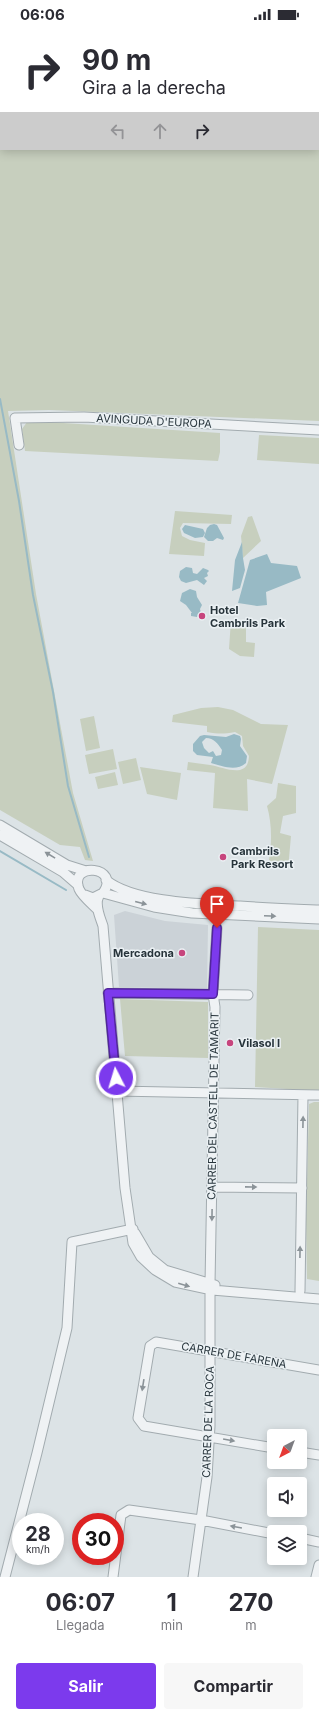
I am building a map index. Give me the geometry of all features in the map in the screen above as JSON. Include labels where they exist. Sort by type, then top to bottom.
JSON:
[{"type":"street","name":"AVINGUDA D'EUROPA","points":[[19,445],[15,418],[84,417],[319,430]]},
{"type":"street","points":[[0,825],[67,865],[86,871]]},
{"type":"street","points":[[0,835],[63,872],[78,885]]},
{"type":"street","points":[[98,912],[80,891],[78,885],[79,878],[86,871],[92,869],[103,874],[106,880],[115,887],[129,892],[174,902],[319,910]]},
{"type":"street","points":[[106,880],[106,887],[97,900],[98,912],[103,926],[128,1216],[132,1229],[133,1243],[141,1257],[155,1270],[175,1282],[319,1299]]},
{"type":"street","points":[[84,895],[90,898],[101,894],[154,907],[192,912],[319,919]]},
{"type":"street","name":"CARRER DEL CASTELL DE TAMARIT","points":[[210,1287],[215,1006],[213,994],[217,928]]},
{"type":"street","points":[[108,993],[248,995]]},
{"type":"street","points":[[117,1092],[319,1095]]},
{"type":"street","points":[[300,1291],[303,1095]]},
{"type":"street","points":[[212,1187],[302,1188]]},
{"type":"street","points":[[5,1577],[39,1446],[67,1328],[72,1242],[132,1229]]},
{"type":"street","points":[[210,1287],[319,1293]]},
{"type":"street","name":"CARRER DE LA ROCA","points":[[193,1577],[207,1477],[210,1437],[210,1287]]},
{"type":"street","name":"CARRER DE FARENA","points":[[210,1437],[144,1426],[138,1418],[150,1346],[156,1342],[319,1370]]},
{"type":"street","points":[[210,1437],[267,1447]]},
{"type":"street","points":[[307,1453],[319,1455]]},
{"type":"street","points":[[113,1577],[121,1515],[129,1510],[201,1520],[267,1533]]},
{"type":"street","points":[[307,1539],[319,1542]]},
{"type":"street","points":[[316,1577],[319,1564]]},
{"type":"shaded area","name":"Mercadona","points":[[125,911],[165,921],[208,925],[207,989],[119,987],[114,915]]},
{"type":"green space","points":[[0,150],[319,150],[319,421],[49,410],[8,411],[36,594],[73,793],[93,861],[85,860],[80,847],[60,845],[0,810]]},
{"type":"green space","points":[[32,421],[220,433],[220,452],[218,461],[25,451],[22,429],[27,422]]},
{"type":"green space","points":[[259,435],[319,438],[319,464],[257,460]]},
{"type":"green space","points":[[175,511],[232,515],[231,524],[183,523],[180,528],[182,536],[190,540],[205,543],[204,556],[169,554]]},
{"type":"green space","points":[[252,516],[261,541],[243,558],[241,536],[248,517]]},
{"type":"green space","points":[[231,620],[246,625],[246,642],[255,643],[254,657],[240,656],[229,649]]},
{"type":"green space","points":[[218,707],[233,710],[261,724],[288,725],[272,784],[247,779],[248,811],[213,808],[215,773],[187,770],[188,762],[234,770],[244,768],[248,763],[249,756],[243,746],[242,736],[235,732],[221,734],[207,732],[207,726],[172,722],[173,715],[201,708]]},
{"type":"green space","points":[[94,716],[100,748],[86,751],[80,719]]},
{"type":"green space","points":[[113,749],[117,769],[89,774],[85,755]]},
{"type":"green space","points":[[136,758],[141,780],[123,784],[118,762]]},
{"type":"green space","points":[[140,767],[181,773],[177,800],[147,794]]},
{"type":"green space","points":[[115,772],[118,785],[98,789],[95,777]]},
{"type":"green space","points":[[278,783],[296,786],[296,813],[283,816],[280,833],[291,836],[288,869],[279,868],[269,860],[271,833],[267,806],[276,798]]},
{"type":"green space","points":[[258,927],[319,930],[319,1091],[255,1087]]},
{"type":"green space","points":[[120,999],[208,1002],[208,1058],[125,1056]]},
{"type":"green space","points":[[319,1102],[319,1281],[307,1279],[306,1220],[309,1104]]},
{"type":"water","points":[[214,524],[217,525],[224,538],[223,540],[217,538],[213,541],[208,541],[204,537],[207,528]]},
{"type":"water","points":[[185,525],[203,529],[205,533],[203,537],[195,538],[184,533],[182,529]]},
{"type":"water","points":[[242,542],[245,570],[240,588],[232,591],[235,560]]},
{"type":"water","points":[[267,554],[271,563],[297,566],[301,578],[266,592],[267,605],[257,606],[238,603],[250,560]]},
{"type":"water","points":[[186,567],[192,568],[193,573],[197,574],[203,568],[209,571],[207,573],[208,576],[204,578],[207,581],[204,585],[197,580],[186,583],[181,581],[179,577],[180,571]]},
{"type":"water","points":[[190,589],[196,591],[197,597],[202,605],[200,609],[201,613],[197,617],[191,616],[192,613],[186,605],[180,601],[182,593]]},
{"type":"water","points":[[234,734],[240,736],[240,746],[247,756],[246,763],[242,766],[233,768],[224,767],[211,763],[213,757],[197,755],[193,751],[193,744],[200,736],[226,737]],"holes":[[[206,738],[214,740],[222,750],[221,755],[216,756],[213,751],[209,753],[204,748],[202,742]]]},
{"type":"waterway","points":[[0,399],[19,501],[33,595],[53,692],[68,786],[89,857]]},
{"type":"waterway","points":[[0,851],[66,890]]},
{"type":"place","name":"Hotel Cambrils Park","points":[[202,616]]},
{"type":"place","name":"Cambrils Park Resort","points":[[223,857]]},
{"type":"place","name":"Mercadona","points":[[182,953]]},
{"type":"place","name":"Vilasol I","points":[[230,1043]]},
{"type":"route","points":[[116,1078],[108,993],[213,994],[217,928]]}]
